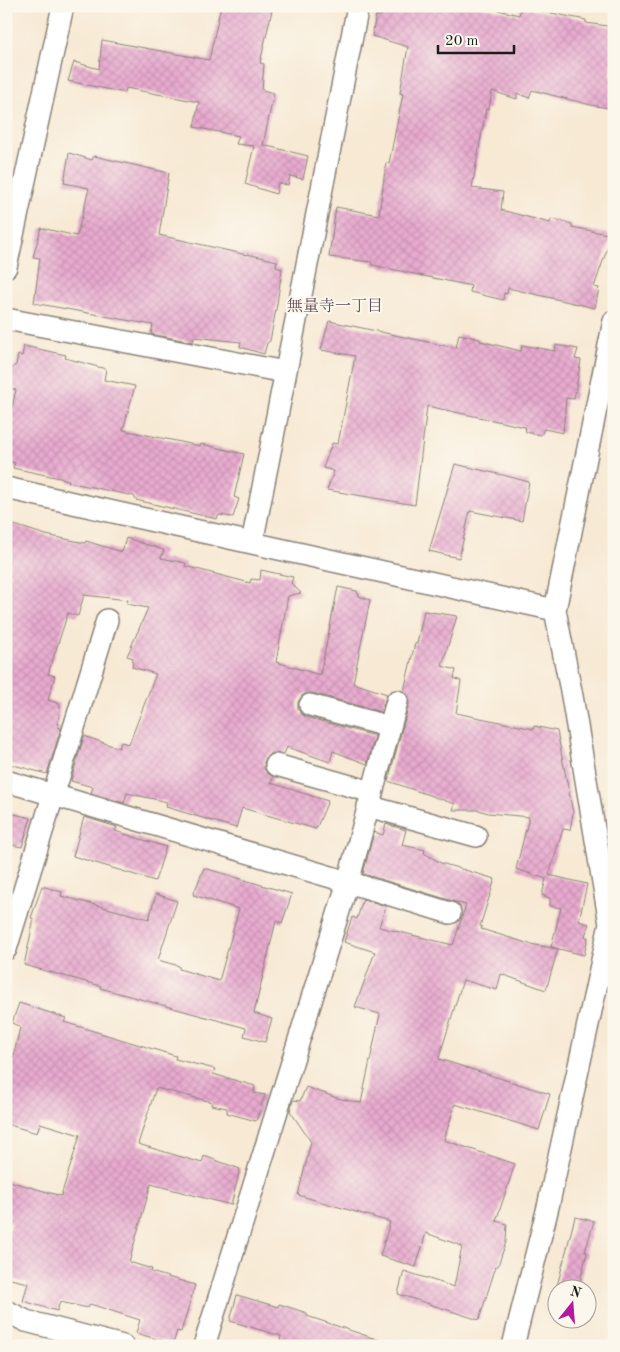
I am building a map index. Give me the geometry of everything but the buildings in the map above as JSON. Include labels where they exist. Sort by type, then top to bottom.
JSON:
[{"type":"street","points":[[6,267],[63,6]]},
{"type":"street","points":[[252,542],[358,6]]},
{"type":"street","points":[[6,319],[285,372]]},
{"type":"street","points":[[513,1346],[548,1207],[610,924],[572,696],[555,610],[614,322]]},
{"type":"street","points":[[6,488],[555,610]]},
{"type":"street","points":[[6,949],[107,620]]},
{"type":"street","points":[[204,1346],[348,882],[397,701]]},
{"type":"street","points":[[310,705],[390,727]]},
{"type":"street","points":[[276,765],[476,836]]},
{"type":"street","points":[[6,780],[450,913]]},
{"type":"street","points":[[6,1311],[26,1321],[123,1346]]},
{"type":"district","name":"無量寺一丁目","points":[[335,305]]}]
